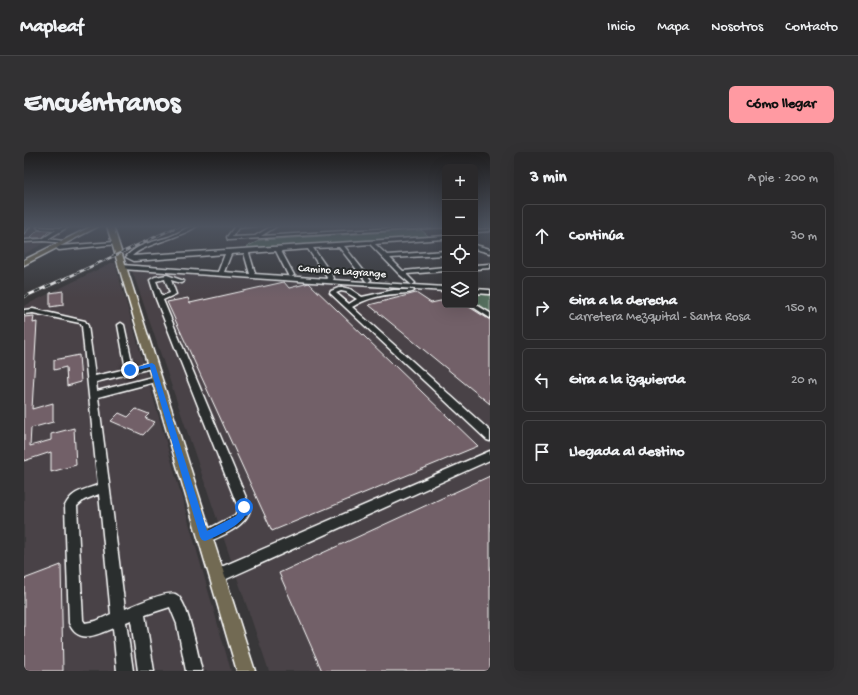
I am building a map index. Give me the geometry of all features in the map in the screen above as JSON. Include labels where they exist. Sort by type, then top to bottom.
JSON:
[{"type":"main road","points":[[24,258],[39,250]]},
{"type":"main road","points":[[24,263],[47,250]]},
{"type":"main road","points":[[42,253],[51,250]]},
{"type":"main road","points":[[117,250],[246,671]]},
{"type":"street","points":[[140,250],[133,253],[130,257],[134,259],[258,250]]},
{"type":"street","points":[[219,273],[229,252],[232,250]]},
{"type":"street","points":[[279,250],[290,275]]},
{"type":"street","points":[[311,250],[330,279]]},
{"type":"street","points":[[344,250],[368,280]]},
{"type":"street","points":[[378,250],[412,283]]},
{"type":"street","points":[[246,251],[252,273]]},
{"type":"street","points":[[385,257],[442,253]]},
{"type":"street","points":[[478,267],[490,266]]},
{"type":"street","name":"Camino a Lagrange","points":[[122,267],[442,285]]},
{"type":"street","points":[[153,269],[153,277],[159,299],[244,507],[244,512],[239,519],[205,537]]},
{"type":"street","points":[[401,272],[442,269]]},
{"type":"street","name":"Camino a Lagrange","points":[[219,273],[290,275],[442,289]]},
{"type":"street","points":[[153,277],[167,277],[181,281]]},
{"type":"street","points":[[159,299],[170,297],[173,294],[167,277]]},
{"type":"street","points":[[478,288],[490,287]]},
{"type":"street","points":[[361,299],[348,290],[340,289],[332,292],[490,438]]},
{"type":"street","points":[[478,289],[490,292]]},
{"type":"street","points":[[348,307],[361,299],[403,292],[442,294]]},
{"type":"street","points":[[478,308],[490,316]]},
{"type":"street","points":[[24,312],[33,311],[83,322],[85,326],[125,671]]},
{"type":"street","points":[[120,325],[130,370]]},
{"type":"street","points":[[91,380],[152,365]]},
{"type":"street","points":[[93,395],[156,379]]},
{"type":"street","points":[[217,576],[490,455]]},
{"type":"street","points":[[103,488],[80,496],[73,501],[71,506],[76,623],[82,630],[92,630],[118,618],[173,600],[179,607],[194,671]]},
{"type":"street","points":[[137,611],[146,671]]},
{"type":"shaded area","points":[[24,250],[31,250],[24,254]]},
{"type":"shaded area","points":[[111,263],[115,263],[231,671],[24,671],[24,306]]},
{"type":"shaded area","points":[[132,270],[442,292],[442,308],[478,308],[478,304],[490,312],[490,671],[269,671]]},
{"type":"green space","points":[[478,294],[490,295],[490,312],[478,304]]},
{"type":"building","points":[[284,282],[289,288],[309,283],[478,446],[272,531],[167,302],[188,298],[190,303]]},
{"type":"building","points":[[63,291],[63,305],[50,307],[50,293]]},
{"type":"building","points":[[416,293],[431,303],[442,301],[442,308],[471,308],[490,320],[490,404],[369,305]]},
{"type":"building","points":[[34,316],[33,323],[37,322],[32,409],[53,403],[53,422],[31,428],[30,446],[51,440],[51,434],[74,428],[76,465],[51,472],[51,452],[24,461],[24,317]]},
{"type":"building","points":[[79,355],[81,382],[67,386],[66,367],[54,370],[54,360]]},
{"type":"building","points":[[136,409],[149,414],[145,418],[155,422],[143,435],[111,421],[119,413],[128,417]]},
{"type":"building","points":[[490,476],[490,671],[322,671],[279,573]]},
{"type":"building","points":[[61,565],[63,671],[24,671],[24,579]]},
{"type":"railway","points":[[66,278],[126,250]]},
{"type":"railway","points":[[24,297],[68,277]]},
{"type":"route","points":[[130,370],[152,365],[205,537],[239,519],[244,512],[244,507]]}]
